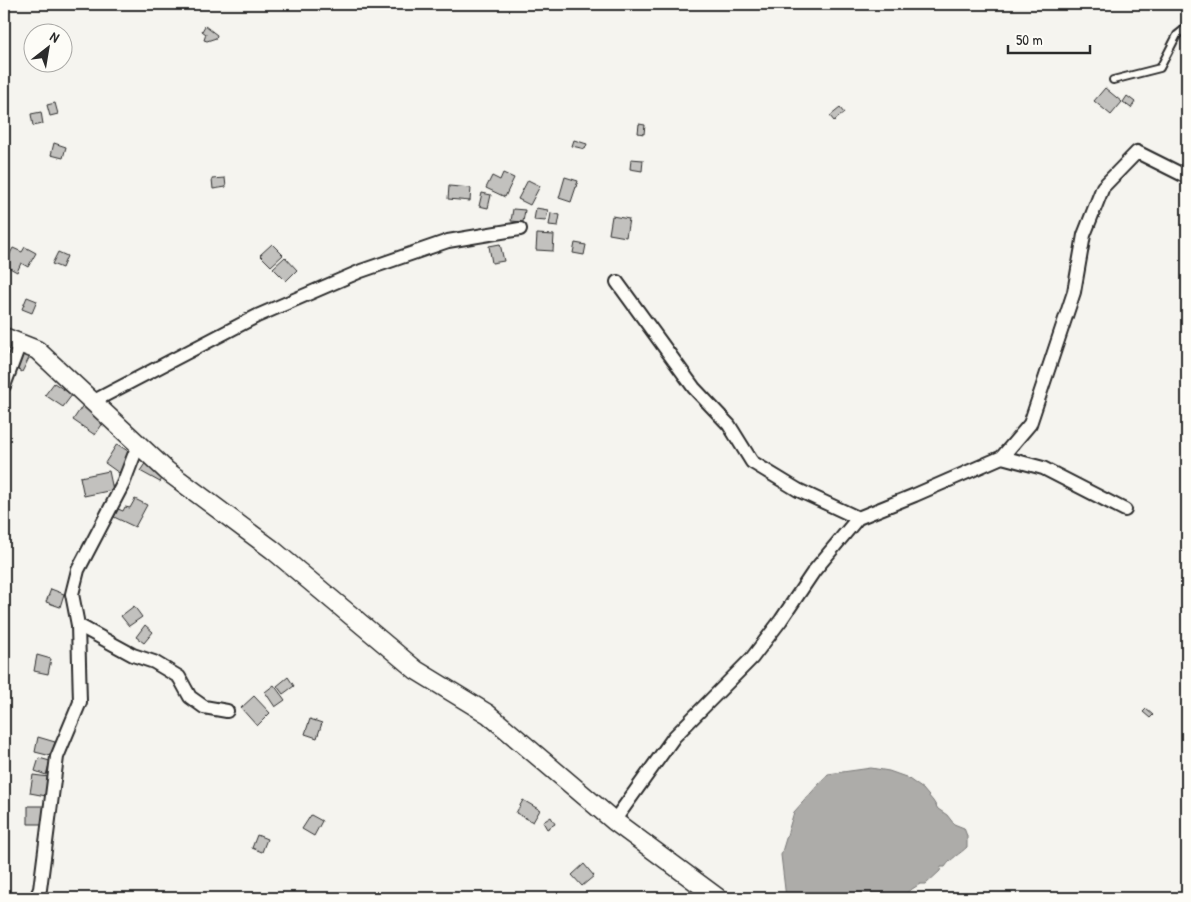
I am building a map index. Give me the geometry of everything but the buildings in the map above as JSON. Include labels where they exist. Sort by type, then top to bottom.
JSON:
[{"type":"street","points":[[614,821],[674,737],[752,658],[781,620],[814,571],[858,518],[915,496],[1002,457],[1030,424],[1074,292],[1084,235],[1102,186],[1137,152],[1187,177]]},
{"type":"street","points":[[92,402],[257,316],[360,272],[448,241],[520,229]]},
{"type":"street","points":[[617,282],[694,388],[729,425],[752,462],[798,490],[858,518]]},
{"type":"street","points":[[4,386],[12,340],[38,350],[138,446],[167,471],[273,550],[416,670],[488,714],[614,821],[718,898]]},
{"type":"street","points":[[36,898],[40,889],[57,757],[80,702],[78,625],[72,594],[78,570],[123,484],[138,446]]},
{"type":"street","points":[[1002,457],[1043,468],[1125,510]]},
{"type":"street","points":[[78,625],[133,655],[154,662],[179,677],[190,697],[204,707],[227,711]]},
{"type":"lane","points":[[1113,80],[1160,68],[1178,35],[1187,27]]},
{"type":"shaded area","points":[[871,768],[889,771],[906,777],[923,789],[938,809],[947,815],[954,824],[964,828],[967,836],[967,847],[945,867],[941,867],[940,871],[926,884],[920,884],[898,898],[786,898],[781,855],[794,812],[828,774]]}]
